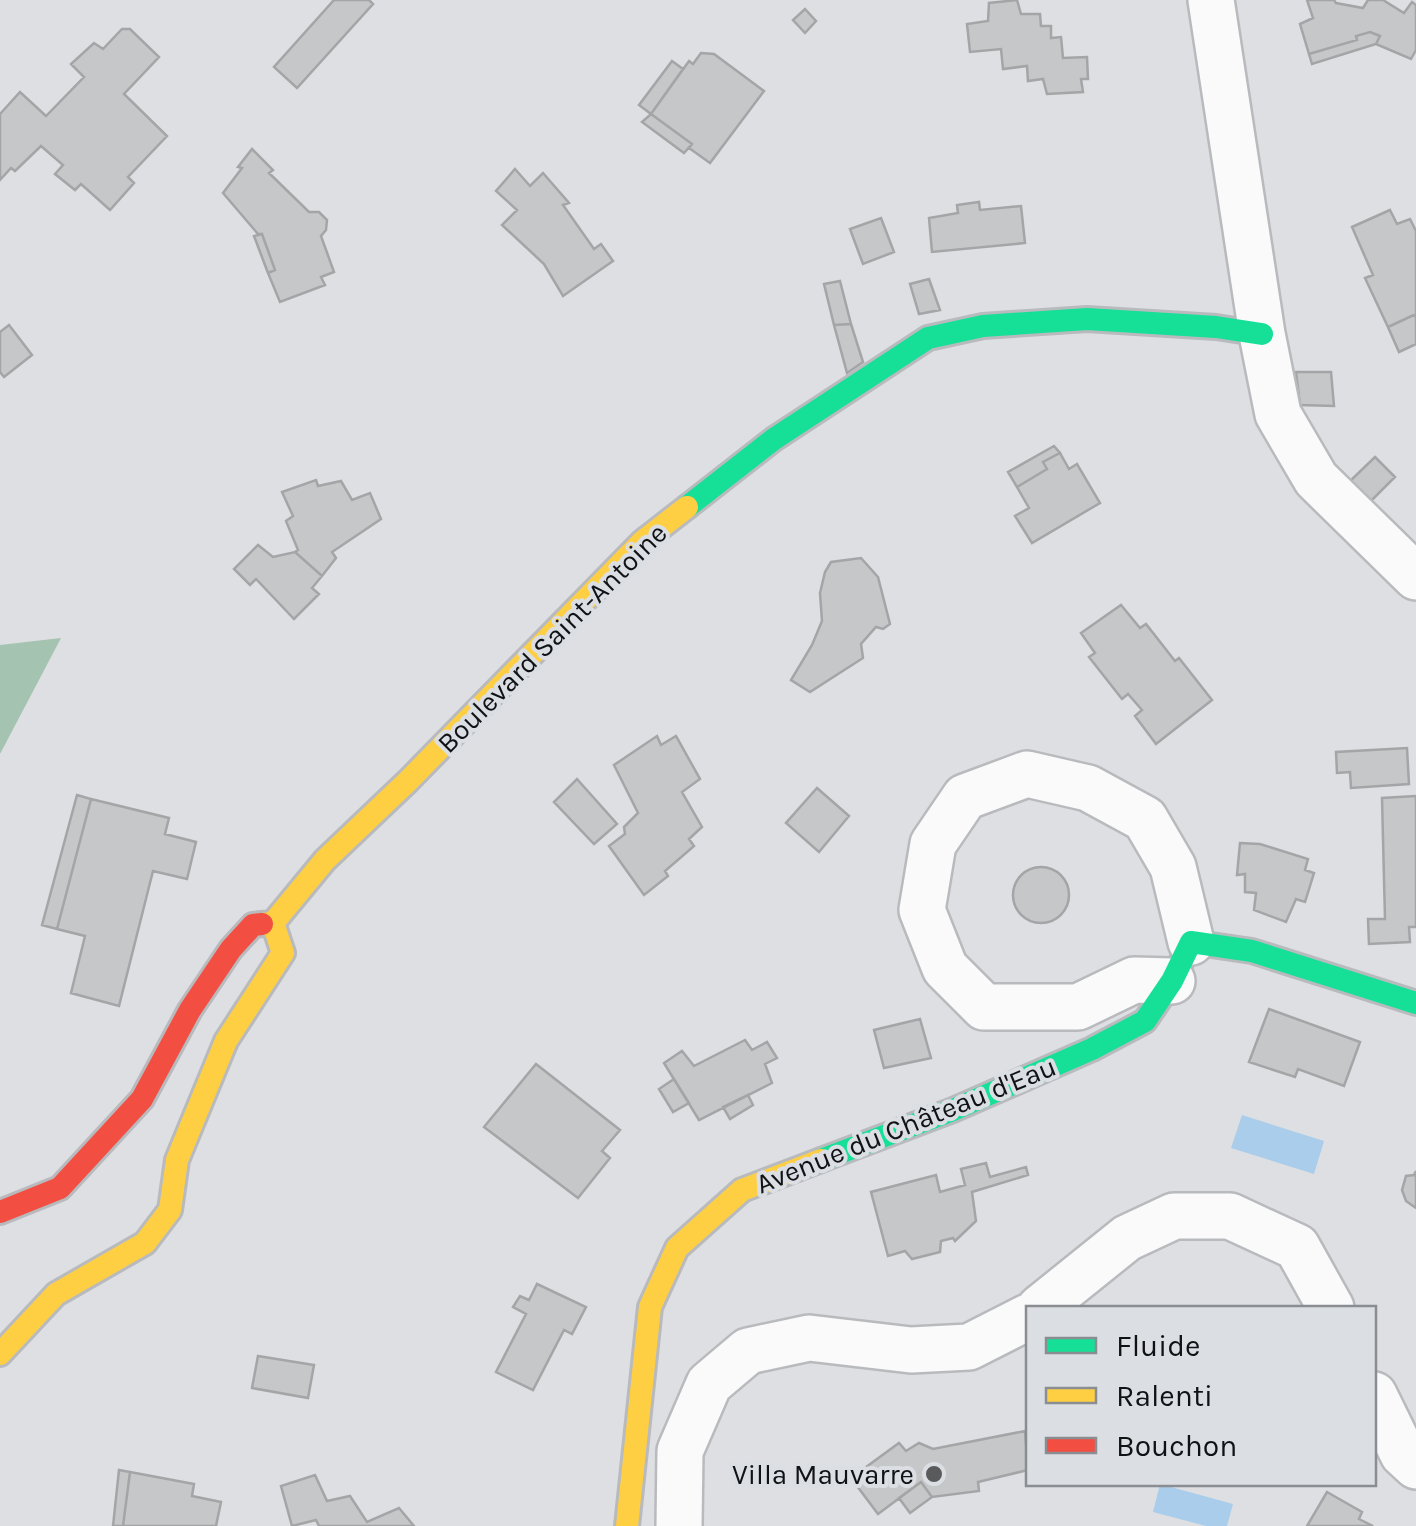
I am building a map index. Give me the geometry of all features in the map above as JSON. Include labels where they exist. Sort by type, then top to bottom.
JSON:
[{"type":"street","points":[[1211,0],[1262,334],[1278,414],[1316,479],[1416,577]]},
{"type":"street","name":"Boulevard Saint-Antoine","points":[[0,1212],[60,1188],[142,1099],[190,1010],[253,925],[273,923],[325,860],[408,782],[642,542],[774,439],[928,338],[982,326],[1087,318],[1262,334]]},
{"type":"street","points":[[1182,962],[1173,868],[1145,820],[1088,788],[1027,774],[965,797],[933,844],[922,910],[944,968],[984,1007],[1078,1007],[1182,962],[1252,951],[1416,1002]]},
{"type":"street","points":[[0,1354],[56,1294],[145,1243],[170,1210],[177,1160],[226,1041],[283,953],[273,923]]},
{"type":"street","name":"Avenue du Château d'Eau","points":[[626,1526],[650,1307],[677,1248],[742,1190],[953,1110],[1092,1050],[1145,1021],[1182,962]]},
{"type":"street","points":[[1042,1306],[1127,1238],[1174,1216],[1230,1216],[1296,1247],[1330,1306]]},
{"type":"street","points":[[679,1526],[680,1451],[709,1384],[748,1351],[809,1338],[911,1350],[968,1346],[1026,1318]]},
{"type":"street","points":[[1376,1398],[1403,1454],[1416,1466]]},
{"type":"green space","points":[[61,638],[0,754],[0,645]]},
{"type":"water","points":[[1242,1115],[1324,1141],[1314,1174],[1231,1148]]},
{"type":"water","points":[[1160,1486],[1233,1504],[1227,1526],[1206,1526],[1153,1512]]},
{"type":"building","points":[[334,0],[369,0],[373,4],[297,88],[274,67]]},
{"type":"building","points":[[1017,0],[1021,14],[1040,14],[1041,26],[1051,26],[1051,38],[1061,37],[1063,58],[1087,57],[1088,79],[1081,79],[1083,92],[1047,94],[1043,79],[1028,81],[1027,66],[1003,69],[1001,49],[970,52],[967,24],[988,21],[989,3]]},
{"type":"building","points":[[1307,0],[1334,0],[1363,8],[1368,0],[1383,0],[1404,13],[1412,2],[1416,5],[1416,50],[1411,59],[1376,44],[1380,36],[1370,32],[1356,36],[1357,40],[1309,54],[1300,24],[1313,18]]},
{"type":"building","points":[[805,9],[816,21],[805,33],[793,20]]},
{"type":"building","points":[[122,29],[130,29],[159,57],[124,94],[167,136],[128,177],[134,183],[110,210],[81,184],[75,190],[55,174],[63,165],[41,146],[0,180],[0,114],[20,92],[46,116],[84,77],[71,64],[94,43],[103,49]]},
{"type":"building","points":[[1370,32],[1380,36],[1376,44],[1312,64],[1309,54],[1357,40],[1356,36]]},
{"type":"building","points":[[701,53],[714,54],[764,91],[710,163],[689,148],[692,144],[651,114],[689,61],[693,64]]},
{"type":"building","points":[[672,61],[683,69],[651,114],[639,105]]},
{"type":"building","points":[[651,114],[692,144],[684,153],[642,122]]},
{"type":"building","points":[[252,149],[273,170],[269,173],[309,212],[319,212],[327,220],[321,236],[334,272],[321,277],[325,285],[280,302],[268,273],[275,270],[262,234],[223,193]]},
{"type":"building","points":[[515,169],[530,186],[543,173],[569,203],[563,205],[594,249],[601,244],[613,261],[563,296],[544,264],[502,225],[517,210],[496,191]]},
{"type":"building","points":[[979,202],[980,210],[1021,206],[1025,243],[932,252],[929,218],[958,213],[957,205]]},
{"type":"building","points":[[1390,210],[1397,224],[1410,219],[1416,231],[1416,314],[1388,327],[1365,278],[1373,275],[1352,227]]},
{"type":"building","points":[[881,218],[894,252],[863,264],[850,229]]},
{"type":"building","points":[[262,234],[275,270],[268,273],[254,236]]},
{"type":"building","points":[[929,279],[940,310],[919,314],[910,284]]},
{"type":"building","points":[[840,281],[851,324],[834,325],[824,284]]},
{"type":"building","points":[[1416,314],[1416,344],[1399,352],[1388,327]]},
{"type":"building","points":[[851,324],[863,362],[847,373],[834,325]]},
{"type":"building","points":[[9,325],[32,355],[4,377],[0,372],[0,332]]},
{"type":"building","points":[[1296,372],[1331,372],[1334,406],[1300,405]]},
{"type":"building","points":[[1054,446],[1060,453],[1043,462],[1047,469],[1017,487],[1008,472]]},
{"type":"building","points":[[1060,453],[1069,469],[1077,464],[1100,503],[1032,543],[1015,516],[1029,508],[1017,487],[1047,469],[1043,462]]},
{"type":"building","points":[[1375,457],[1395,477],[1369,503],[1349,482]]},
{"type":"building","points":[[316,480],[318,486],[341,481],[352,500],[370,493],[381,519],[332,552],[336,558],[322,576],[295,552],[298,550],[286,521],[293,516],[282,492]]},
{"type":"building","points":[[258,545],[273,557],[295,552],[322,576],[312,588],[319,594],[294,619],[256,579],[250,585],[234,569]]},
{"type":"building","points":[[861,558],[878,577],[890,624],[883,629],[876,627],[861,644],[863,658],[810,692],[791,680],[822,621],[820,593],[825,572],[831,562]]},
{"type":"building","points":[[1121,605],[1140,628],[1146,624],[1175,661],[1179,658],[1212,700],[1156,744],[1135,716],[1142,710],[1128,694],[1122,699],[1089,657],[1095,653],[1081,633]]},
{"type":"building","points":[[657,736],[661,745],[676,736],[700,779],[682,792],[702,827],[689,839],[694,846],[665,871],[668,876],[644,895],[609,846],[625,834],[624,827],[638,813],[614,765]]},
{"type":"building","points":[[1407,748],[1409,784],[1351,788],[1350,772],[1337,773],[1336,752]]},
{"type":"building","points":[[577,779],[617,824],[594,844],[554,802]]},
{"type":"building","points":[[817,788],[849,816],[819,852],[786,823]]},
{"type":"building","points":[[77,795],[91,799],[57,929],[42,925]]},
{"type":"building","points":[[1416,796],[1416,927],[1409,927],[1410,942],[1369,944],[1368,919],[1385,919],[1382,798]]},
{"type":"building","points":[[91,799],[169,818],[165,834],[196,842],[187,879],[153,871],[119,1006],[71,993],[85,936],[57,929]]},
{"type":"building","points":[[1240,843],[1260,844],[1308,859],[1305,870],[1314,873],[1305,902],[1296,899],[1286,922],[1254,910],[1256,893],[1245,892],[1245,874],[1237,875]]},
{"type":"building","points":[[1041,867],[1061,875],[1069,895],[1061,915],[1041,923],[1021,915],[1013,895],[1021,875]]},
{"type":"building","points":[[1269,1009],[1360,1042],[1344,1086],[1298,1069],[1295,1077],[1249,1062]]},
{"type":"building","points":[[920,1019],[931,1058],[884,1068],[874,1030]]},
{"type":"building","points":[[745,1040],[752,1050],[767,1042],[777,1058],[765,1064],[772,1083],[699,1120],[664,1063],[682,1051],[694,1066]]},
{"type":"building","points":[[536,1064],[620,1130],[602,1151],[610,1158],[578,1198],[484,1127]]},
{"type":"building","points":[[674,1079],[689,1103],[673,1112],[659,1089]]},
{"type":"building","points":[[748,1095],[753,1105],[730,1119],[723,1107]]},
{"type":"building","points":[[986,1163],[990,1177],[1026,1167],[1028,1175],[972,1192],[976,1221],[955,1241],[941,1241],[940,1252],[912,1259],[905,1251],[888,1256],[871,1192],[936,1175],[940,1192],[965,1185],[961,1169]]},
{"type":"building","points":[[1416,1171],[1416,1208],[1406,1201],[1402,1190],[1406,1176]]},
{"type":"building","points":[[537,1284],[586,1307],[572,1334],[564,1330],[533,1390],[496,1372],[526,1314],[513,1307],[520,1296],[529,1300]]},
{"type":"building","points":[[258,1356],[314,1365],[308,1398],[252,1388]]},
{"type":"building","name":"Villa Mauvarre","points":[[1025,1431],[1026,1470],[978,1482],[979,1491],[932,1497],[921,1482],[878,1514],[851,1478],[899,1443],[906,1451],[919,1443],[933,1449]]},
{"type":"building","points":[[119,1470],[130,1472],[123,1526],[113,1526]]},
{"type":"building","points":[[130,1472],[194,1484],[192,1496],[221,1502],[216,1526],[123,1526]]},
{"type":"building","points":[[315,1475],[327,1501],[350,1496],[367,1522],[399,1508],[414,1526],[319,1526],[316,1520],[292,1526],[281,1486]]},
{"type":"building","points":[[921,1482],[932,1497],[910,1513],[899,1498]]},
{"type":"building","points":[[1327,1492],[1362,1512],[1359,1519],[1373,1526],[1307,1526]]},
{"type":"traffic: fast","points":[[687,507],[774,439],[928,338],[983,326],[1087,319],[1216,327],[1262,334]]},
{"type":"traffic: fast","points":[[821,1160],[953,1110],[1092,1049],[1145,1021],[1172,981],[1191,942],[1252,951],[1416,1003]]},
{"type":"traffic: slow","points":[[273,923],[325,860],[408,781],[642,542],[687,507]]},
{"type":"traffic: slow","points":[[0,1354],[56,1294],[145,1243],[170,1210],[177,1160],[226,1041],[283,953],[273,923],[262,924]]},
{"type":"traffic: slow","points":[[627,1526],[650,1307],[677,1248],[742,1190],[821,1160]]},
{"type":"traffic: jam","points":[[0,1212],[60,1188],[142,1099],[190,1010],[231,949],[253,925],[262,924]]},
{"type":"place","name":"Villa Mauvarre","points":[[934,1474]]}]
